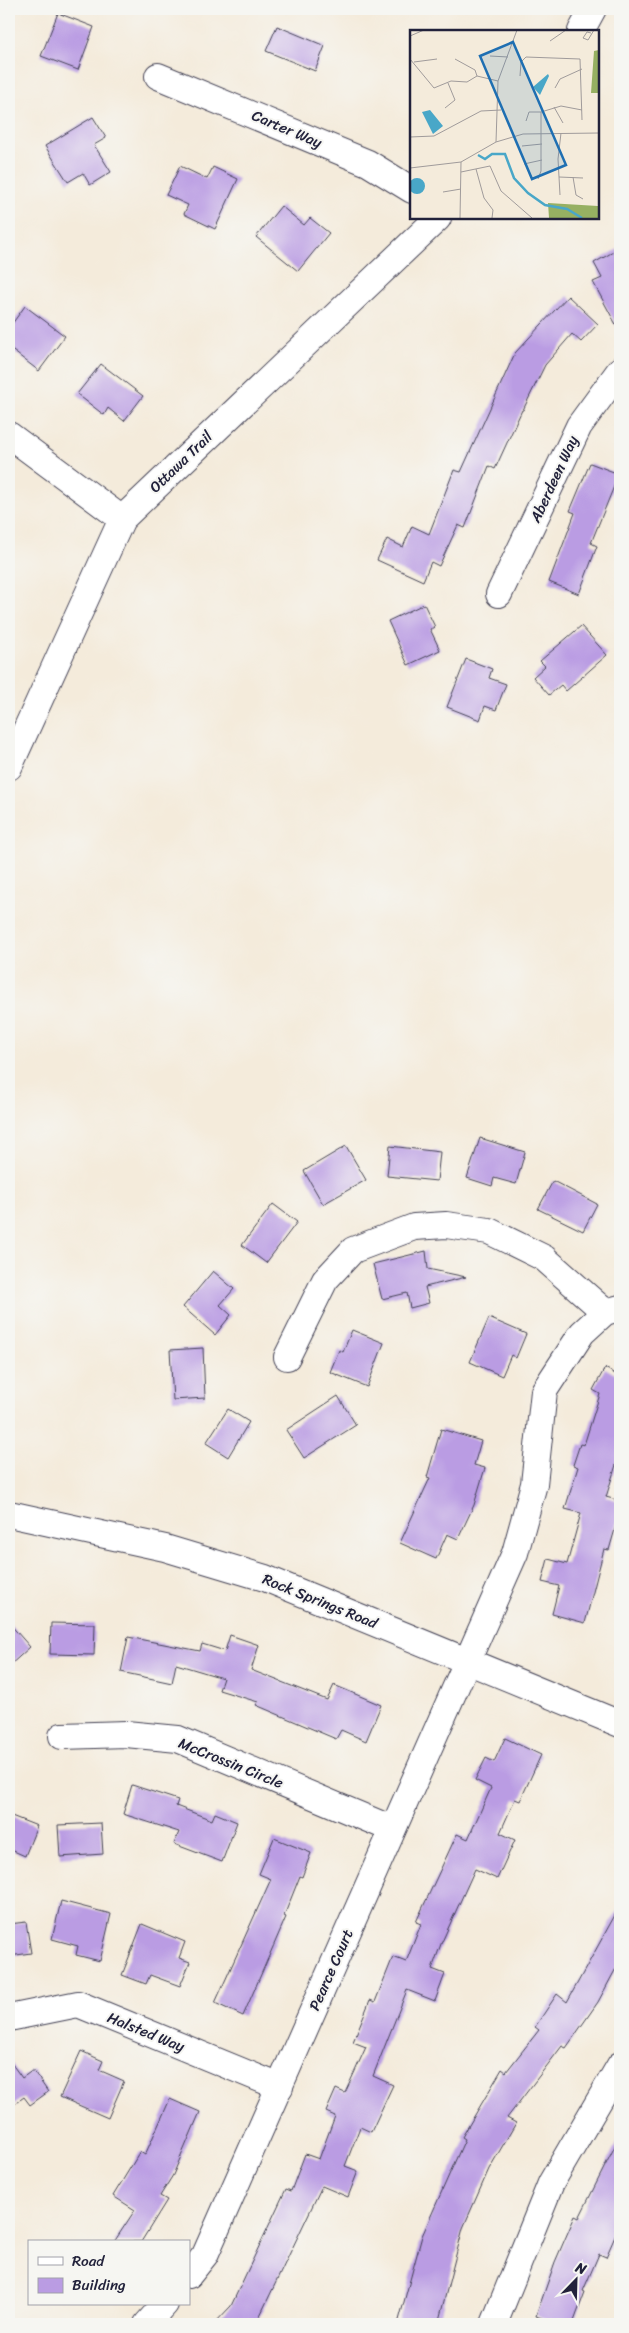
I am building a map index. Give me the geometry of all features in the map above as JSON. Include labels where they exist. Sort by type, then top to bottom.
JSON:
[{"type":"street","points":[[582,30],[593,9]]},
{"type":"street","name":"Carter Way","points":[[158,76],[368,163],[410,189]]},
{"type":"street","name":"Ottawa Trail","points":[[9,767],[122,519],[437,219]]},
{"type":"street","name":"Aberdeen Way","points":[[499,594],[579,426],[620,370]]},
{"type":"street","points":[[9,435],[122,519]]},
{"type":"street","points":[[287,1357],[325,1280],[353,1250],[414,1227],[446,1225],[489,1231],[544,1258],[613,1310]]},
{"type":"street","name":"Pearce Court","points":[[190,2274],[205,2255],[517,1544],[534,1484],[544,1391],[582,1333],[613,1310]]},
{"type":"street","name":"Rock Springs Road","points":[[9,1514],[165,1548],[265,1578],[620,1724]]},
{"type":"street","name":"McCrossin Circle","points":[[62,1736],[126,1734],[178,1739],[392,1829]]},
{"type":"street","name":"Halsted Way","points":[[9,2018],[78,2004],[280,2087]]},
{"type":"street","points":[[494,2324],[551,2183],[620,2065]]},
{"type":"street","points":[[147,2324],[163,2306]]},
{"type":"building","points":[[58,13],[94,27],[78,70],[41,56]]},
{"type":"building","points":[[277,26],[325,46],[315,71],[266,51]]},
{"type":"building","points":[[93,117],[106,138],[94,145],[111,172],[90,185],[83,173],[68,182],[45,146]]},
{"type":"building","points":[[180,166],[207,179],[213,167],[238,179],[215,229],[184,214],[188,205],[166,195]]},
{"type":"building","points":[[281,206],[304,225],[310,218],[329,233],[298,271],[256,237]]},
{"type":"building","points":[[620,248],[620,332],[593,282],[602,278],[594,263]]},
{"type":"building","points":[[568,296],[598,324],[581,342],[572,334],[545,365],[495,469],[489,466],[465,528],[458,525],[439,566],[431,562],[423,581],[377,560],[387,539],[403,547],[412,526],[429,534],[454,470],[461,472],[515,353]]},
{"type":"building","points":[[25,306],[65,336],[39,371],[9,348],[9,328]]},
{"type":"building","points":[[101,364],[143,396],[124,421],[108,408],[104,415],[77,394]]},
{"type":"building","points":[[590,463],[619,474],[591,543],[597,546],[579,594],[549,582],[575,513],[570,511]]},
{"type":"building","points":[[424,604],[435,627],[430,629],[440,650],[408,665],[388,621]]},
{"type":"building","points":[[581,626],[607,655],[566,691],[561,685],[549,695],[533,677],[545,666],[540,661]]},
{"type":"building","points":[[466,659],[492,669],[489,678],[506,684],[496,710],[485,706],[480,720],[447,707]]},
{"type":"building","points":[[480,1138],[525,1152],[516,1184],[494,1178],[492,1186],[467,1178]]},
{"type":"building","points":[[346,1146],[366,1180],[323,1204],[304,1171]]},
{"type":"building","points":[[390,1146],[440,1152],[437,1181],[387,1176]]},
{"type":"building","points":[[553,1181],[597,1204],[583,1231],[538,1209]]},
{"type":"building","points":[[273,1204],[297,1222],[266,1263],[242,1245]]},
{"type":"building","points":[[426,1251],[428,1269],[466,1277],[425,1287],[429,1303],[410,1308],[407,1293],[382,1299],[373,1264]]},
{"type":"building","points":[[213,1271],[234,1289],[220,1305],[231,1315],[215,1335],[183,1307]]},
{"type":"building","points":[[489,1318],[526,1334],[516,1358],[511,1355],[502,1376],[470,1362]]},
{"type":"building","points":[[352,1330],[384,1343],[367,1387],[330,1372],[339,1350],[343,1352]]},
{"type":"building","points":[[203,1348],[205,1398],[173,1400],[170,1350]]},
{"type":"building","points":[[605,1368],[620,1377],[620,1452],[606,1497],[620,1501],[620,1512],[609,1550],[604,1549],[585,1623],[552,1614],[559,1586],[542,1582],[548,1559],[567,1564],[581,1513],[565,1509],[578,1467],[573,1465],[580,1444],[584,1445],[600,1394],[593,1390]]},
{"type":"building","points":[[338,1396],[356,1425],[304,1458],[286,1430]]},
{"type":"building","points":[[228,1409],[249,1422],[228,1457],[206,1443]]},
{"type":"building","points":[[441,1429],[481,1441],[474,1465],[485,1468],[474,1505],[458,1539],[447,1534],[436,1559],[400,1543],[430,1478],[427,1477]]},
{"type":"building","points":[[9,1623],[30,1647],[9,1666]]},
{"type":"building","points":[[51,1623],[95,1624],[94,1655],[50,1654]]},
{"type":"building","points":[[230,1635],[259,1645],[251,1670],[327,1700],[334,1685],[381,1705],[366,1741],[341,1730],[336,1739],[256,1705],[258,1702],[219,1690],[223,1678],[176,1664],[172,1683],[121,1672],[128,1637],[200,1651],[202,1644],[225,1651]]},
{"type":"building","points":[[505,1738],[541,1755],[520,1801],[515,1799],[500,1833],[515,1840],[497,1879],[475,1869],[441,1944],[432,1969],[445,1974],[435,2001],[407,1990],[373,2076],[393,2085],[371,2132],[360,2127],[345,2166],[358,2171],[348,2197],[322,2186],[256,2324],[214,2324],[231,2306],[286,2189],[291,2191],[305,2154],[319,2159],[335,2116],[326,2112],[336,2089],[345,2093],[366,2047],[353,2042],[370,2000],[375,2002],[393,1957],[406,1962],[421,1924],[416,1922],[457,1834],[468,1839],[491,1788],[475,1780],[486,1758],[494,1762]]},
{"type":"building","points":[[132,1785],[178,1800],[176,1806],[212,1820],[215,1813],[237,1822],[222,1862],[174,1844],[179,1832],[123,1814]]},
{"type":"building","points":[[9,1815],[37,1826],[25,1856],[9,1849]]},
{"type":"building","points":[[101,1823],[103,1854],[60,1857],[58,1825]]},
{"type":"building","points":[[274,1838],[311,1853],[284,1916],[286,1917],[243,2016],[215,2003],[271,1879],[259,1874]]},
{"type":"building","points":[[61,1901],[111,1914],[100,1961],[76,1955],[78,1946],[52,1939]]},
{"type":"building","points":[[620,1906],[620,1961],[598,2002],[566,2048],[562,2046],[507,2118],[516,2123],[489,2169],[463,2228],[438,2324],[398,2324],[422,2236],[465,2139],[462,2137],[502,2069],[506,2072],[539,2030],[535,2027],[557,1994],[567,2002]]},
{"type":"building","points":[[26,1922],[31,1953],[9,1956],[9,1924]]},
{"type":"building","points":[[142,1924],[185,1942],[179,1958],[190,1962],[180,1986],[150,1975],[146,1984],[122,1975]]},
{"type":"building","points":[[81,2051],[103,2061],[99,2070],[124,2081],[108,2118],[60,2097]]},
{"type":"building","points":[[9,2060],[22,2078],[33,2070],[48,2092],[30,2105],[24,2097],[9,2108]]},
{"type":"building","points":[[170,2099],[200,2112],[173,2175],[160,2196],[167,2200],[142,2240],[115,2240],[135,2210],[113,2196],[140,2152],[145,2155]]},
{"type":"building","points":[[620,2136],[620,2225],[606,2257],[599,2254],[583,2291],[585,2292],[573,2324],[557,2324],[536,2316],[555,2262],[575,2216],[579,2218]]}]
